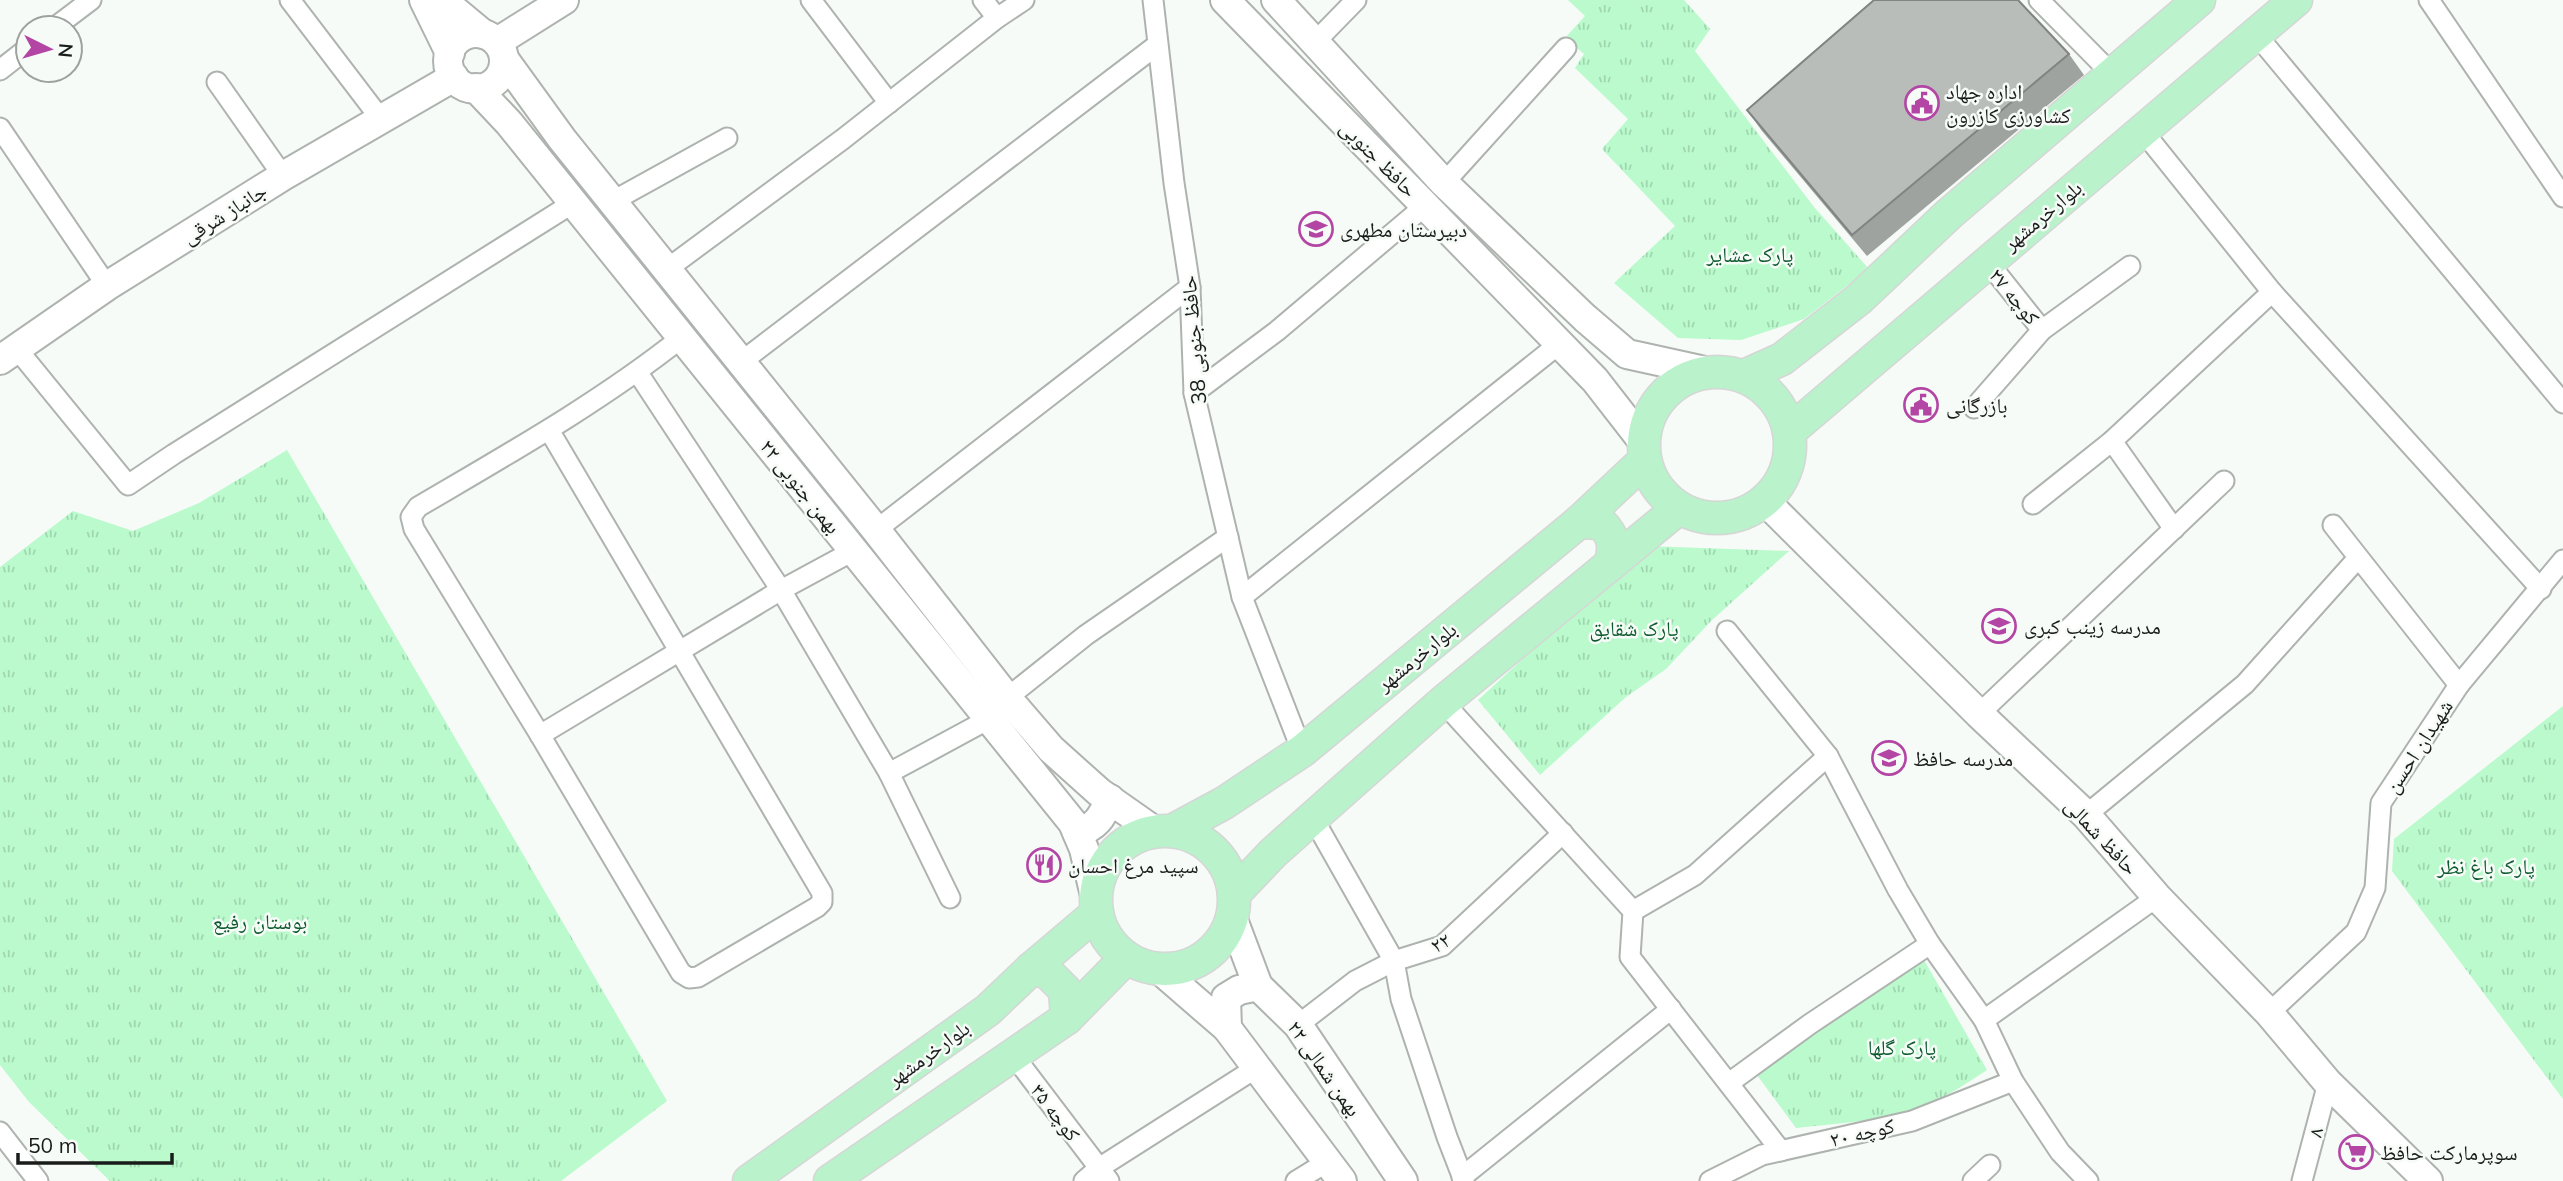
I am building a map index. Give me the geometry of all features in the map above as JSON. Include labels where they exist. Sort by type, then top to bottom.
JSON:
[{"type":"main road","points":[[1744,376],[1782,359],[1859,299],[1949,214],[2199,0]]},
{"type":"main road","name":"بلوارخرمشهر","points":[[1790,431],[2296,0]]},
{"type":"main road","points":[[1782,359],[1787,383],[1793,393],[1803,402],[1823,402]]},
{"type":"main road","points":[[1727,372],[1744,376],[1760,385],[1774,398],[1784,414],[1790,431],[1791,452],[1786,472],[1776,490],[1765,501],[1738,516],[1708,519],[1679,508],[1657,488],[1645,452],[1646,426],[1663,395],[1692,376],[1727,372]]},
{"type":"main road","name":"بلوارخرمشهر","points":[[1164,831],[1224,803],[1302,751],[1579,522],[1645,452]]},
{"type":"main road","points":[[1233,906],[1228,872],[1219,856],[1198,839],[1164,831],[1140,836],[1115,852],[1101,874],[1097,906],[1103,930],[1113,946],[1126,958],[1142,966],[1160,970],[1178,969],[1195,964],[1210,954],[1222,941],[1233,906],[1273,853],[1443,702],[1679,508]]},
{"type":"main road","points":[[1579,522],[1601,523],[1612,534],[1615,548],[1611,564]]},
{"type":"main road","points":[[1224,803],[1223,826],[1231,847],[1247,856],[1273,853]]},
{"type":"main road","name":"بلوارخرمشهر","points":[[749,1181],[988,1010],[1097,906]]},
{"type":"main road","points":[[830,1181],[1067,1018],[1126,958]]},
{"type":"main road","points":[[1032,968],[1048,973],[1065,990],[1067,1018]]},
{"type":"street","points":[[72,14],[90,0]]},
{"type":"street","points":[[290,0],[380,118]]},
{"type":"street","name":"۲۲ بهمن جنوبی","points":[[425,0],[460,73],[509,123],[1073,824],[1084,849],[1097,906]]},
{"type":"street","name":"۲۲ بهمن جنوبی","points":[[442,0],[495,45],[562,139],[876,530],[1007,698],[1051,749],[1110,799],[1164,831]]},
{"type":"street","points":[[495,45],[564,0]]},
{"type":"street","points":[[810,0],[889,103]]},
{"type":"street","points":[[983,0],[997,18]]},
{"type":"street","points":[[667,269],[1024,0]]},
{"type":"street","name":"حافظ جنوبی 38","points":[[1153,0],[1190,287],[1194,393],[1242,597],[1302,751]]},
{"type":"street","name":"حافظ جنوبی","points":[[1225,0],[1595,380],[1645,452]]},
{"type":"street","name":"حافظ جنوبی","points":[[1276,0],[1444,183],[1585,318],[1627,354],[1709,372]]},
{"type":"street","points":[[1316,41],[1356,0]]},
{"type":"street","points":[[2428,0],[2563,197]]},
{"type":"street","points":[[2050,4],[2112,74]]},
{"type":"street","points":[[2255,33],[2563,403]]},
{"type":"street","points":[[466,35],[495,45],[499,77],[493,83],[460,73],[453,45],[466,35]]},
{"type":"street","points":[[741,362],[1157,45]]},
{"type":"street","points":[[1444,183],[1566,48]]},
{"type":"street","points":[[0,70],[14,59]]},
{"type":"street","name":"جانباز شرقی","points":[[8,355],[107,286],[380,118],[460,73]]},
{"type":"street","points":[[217,82],[284,176]]},
{"type":"street","points":[[0,128],[107,286]]},
{"type":"street","points":[[2142,130],[2272,292],[2541,589]]},
{"type":"street","points":[[613,201],[727,138]]},
{"type":"street","points":[[8,355],[128,485],[573,203]]},
{"type":"street","points":[[1194,393],[1278,331],[1426,205]]},
{"type":"street","name":"کوچه ۲۷","points":[[1987,261],[2042,330]]},
{"type":"street","points":[[1974,408],[2042,330],[2130,266]]},
{"type":"street","points":[[876,530],[1190,287]]},
{"type":"street","points":[[2033,504],[2112,441],[2272,292]]},
{"type":"street","points":[[549,430],[822,893],[822,902],[817,907],[698,977],[689,978],[681,973],[540,734],[414,529],[411,517],[418,507],[549,430],[638,373],[681,338]]},
{"type":"street","points":[[1242,597],[1559,344]]},
{"type":"street","points":[[1595,380],[1613,383],[1623,369],[1627,354]]},
{"type":"street","points":[[638,373],[781,590],[889,773],[950,898]]},
{"type":"street","points":[[2112,441],[2174,529]]},
{"type":"street","points":[[1979,714],[2224,481]]},
{"type":"street","name":"حافظ شمالی","points":[[1765,501],[1979,714],[2086,815],[2157,897],[2269,1013],[2328,1083],[2428,1181]]},
{"type":"street","points":[[2333,525],[2459,685]]},
{"type":"street","points":[[1007,698],[1086,635],[1228,537]]},
{"type":"street","points":[[540,734],[781,590],[853,551]]},
{"type":"street","points":[[2086,815],[2245,684],[2358,558]]},
{"type":"street","name":"شهیدان احسن","points":[[2269,1013],[2356,932],[2375,888],[2381,803],[2459,685],[2563,560]]},
{"type":"street","points":[[1727,631],[1828,756],[1898,890],[1930,944],[1984,1020],[2013,1081],[2060,1152],[2088,1181]]},
{"type":"street","points":[[1443,702],[1633,911],[1630,957],[1781,1151]]},
{"type":"street","points":[[889,773],[989,719]]},
{"type":"street","points":[[1633,911],[1695,875],[1828,756]]},
{"type":"street","points":[[1077,832],[1090,829],[1097,823],[1110,799]]},
{"type":"street","points":[[1313,818],[1394,961],[1401,999],[1463,1179],[1671,1009]]},
{"type":"street","name":"۲۲","points":[[1298,1025],[1355,981],[1394,961],[1443,946],[1563,832]]},
{"type":"street","points":[[1984,1020],[2157,897]]},
{"type":"street","name":"۲۲ بهمن شمالی","points":[[1233,906],[1258,986],[1298,1025],[1403,1181]]},
{"type":"street","points":[[1729,1083],[1810,1024],[1930,944]]},
{"type":"street","points":[[1160,970],[1227,1028],[1335,1171],[1296,1181]]},
{"type":"street","points":[[1227,1028],[1226,998],[1239,990],[1258,986]]},
{"type":"street","name":"کوچه ۳۵","points":[[1014,1056],[1097,1177]]},
{"type":"street","points":[[1097,1177],[1256,1068]]},
{"type":"street","name":"کوچه ۲۰","points":[[1710,1181],[1762,1155],[1913,1121],[2013,1081]]},
{"type":"street","name":"۸","points":[[2302,1181],[2328,1083]]},
{"type":"street","points":[[0,1132],[35,1180]]},
{"type":"street","points":[[1973,1181],[1990,1166]]},
{"type":"green space","name":"پارک عشایر","points":[[1568,0],[1684,0],[1710,29],[1695,51],[1814,207],[1869,269],[1804,319],[1741,340],[1678,338],[1614,283],[1675,226],[1602,149],[1628,119],[1575,68],[1584,54],[1565,38],[1585,16]]},
{"type":"green space","name":"بوستان رفیع","points":[[287,450],[667,1101],[561,1181],[110,1181],[29,1102],[0,1065],[0,567],[73,511],[133,531],[199,503]]},
{"type":"green space","name":"پارک شقایق","points":[[1646,546],[1789,551],[1712,620],[1666,669],[1626,697],[1540,775],[1478,700]]},
{"type":"green space","name":"پارک باغ نظر","points":[[2563,706],[2563,1099],[2392,871],[2394,839]]},
{"type":"green space","name":"پارک گلها","points":[[1924,960],[1987,1070],[1948,1094],[1905,1112],[1865,1120],[1796,1128],[1751,1067]]},
{"type":"building","name":"اداره جهاد کشاورزی کازرون","points":[[1874,0],[2018,0],[2069,54],[1852,235],[1747,110]]},
{"type":"place","name":"اداره جهاد کشاورزی کازرون","points":[[1922,103]]},
{"type":"place","name":"دبیرستان مطهری","points":[[1316,229]]},
{"type":"place","name":"بازرگانی","points":[[1921,405]]},
{"type":"place","name":"مدرسه زینب کبری","points":[[1999,626]]},
{"type":"place","name":"مدرسه حافظ","points":[[1889,758]]},
{"type":"place","name":"سپید مرغ احسان","points":[[1044,865]]},
{"type":"place","name":"سوپرمارکت حافظ","points":[[2356,1152]]}]
